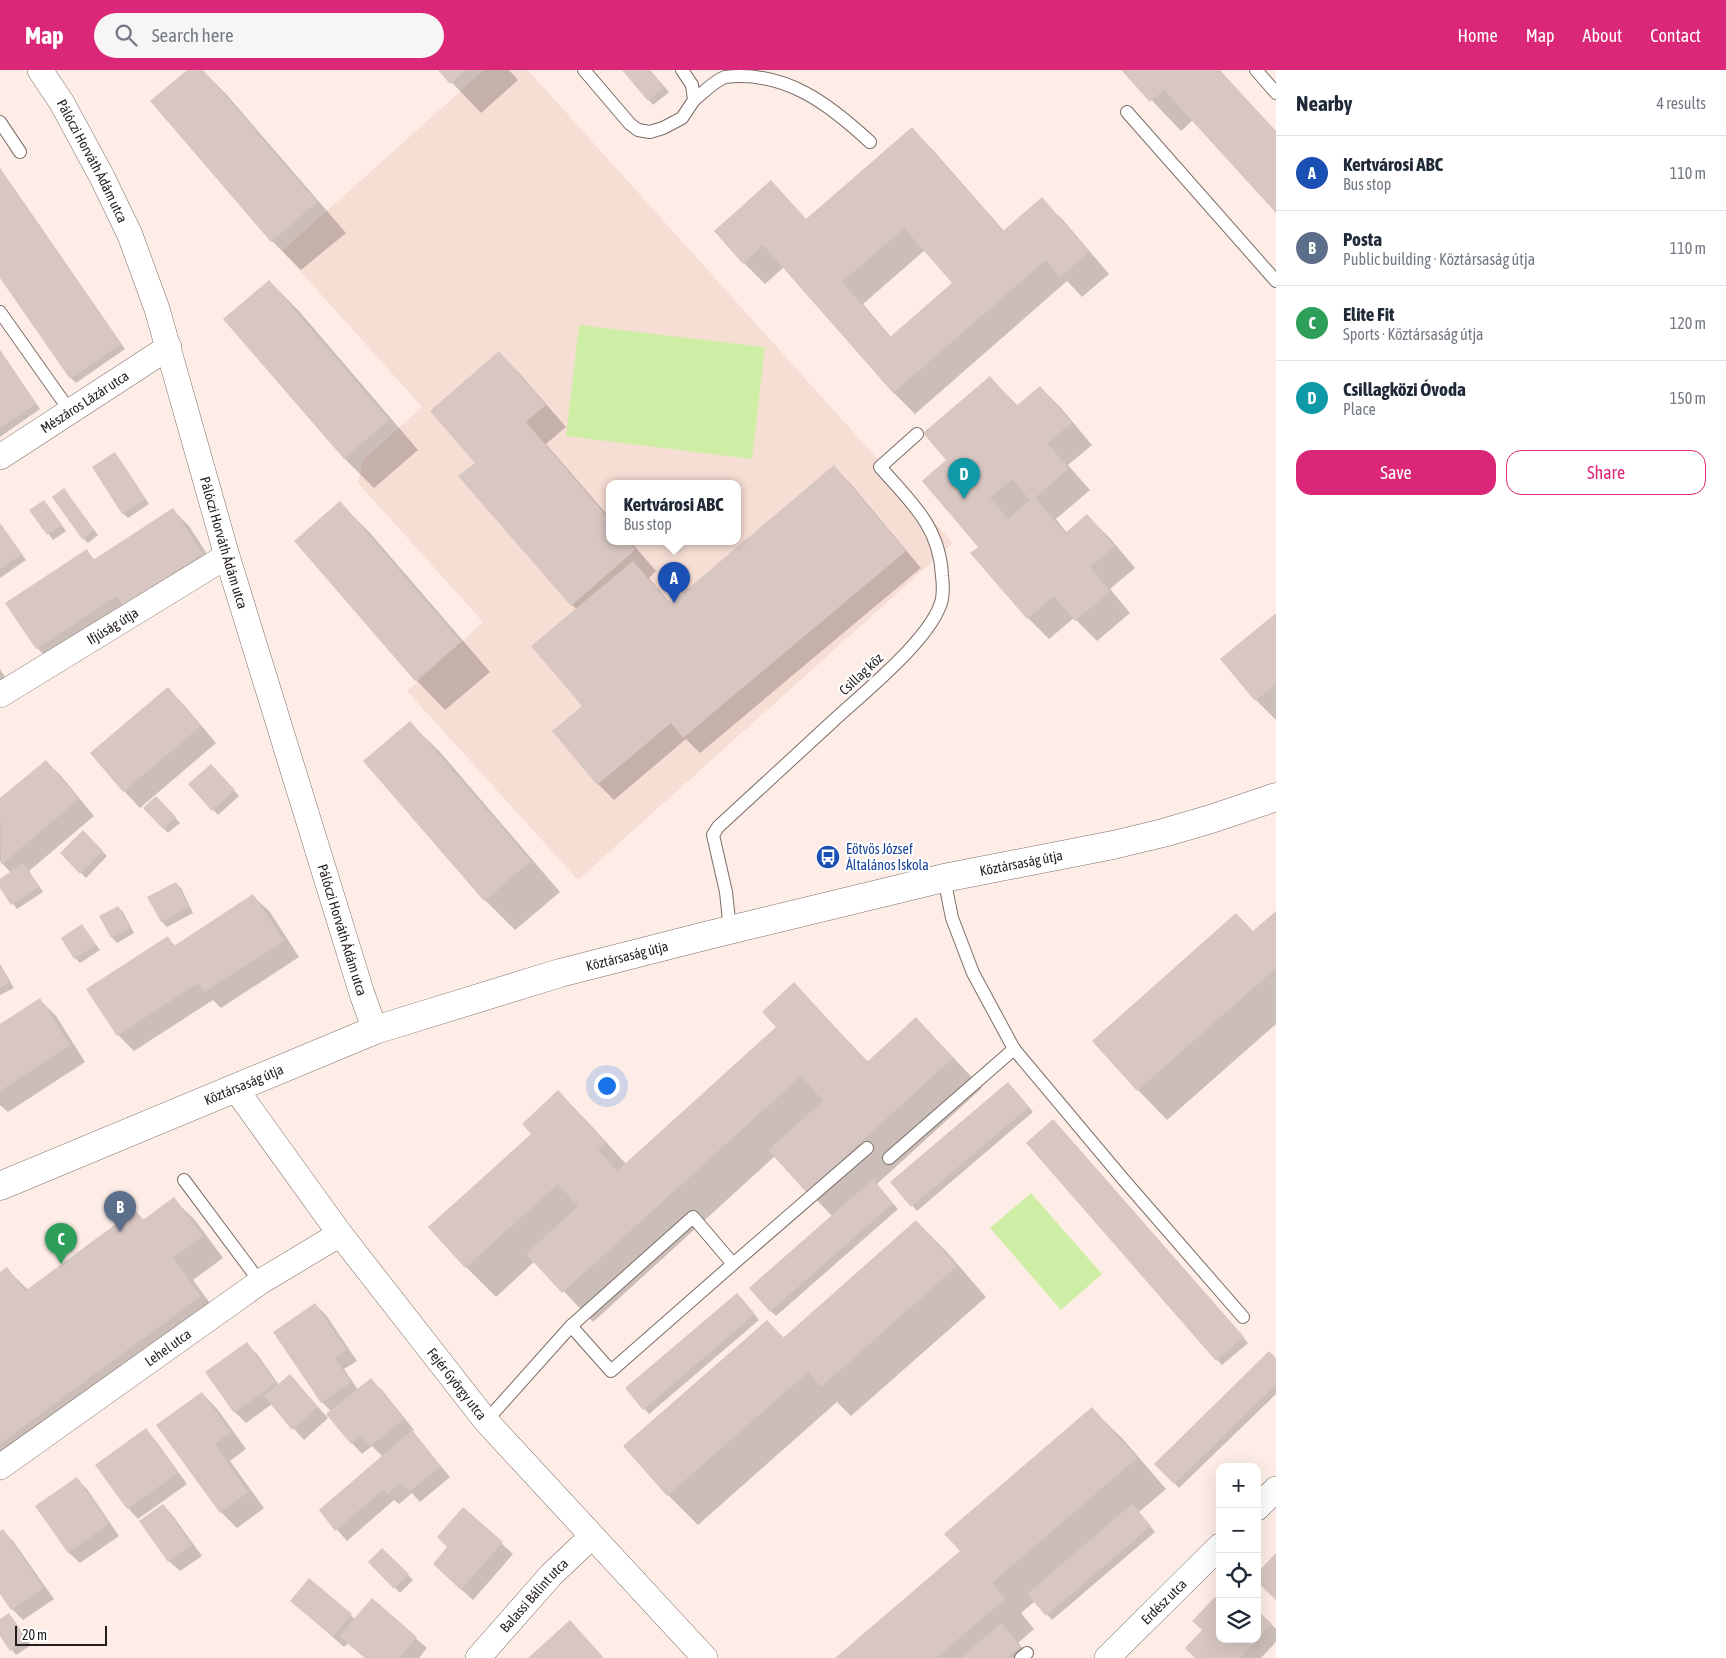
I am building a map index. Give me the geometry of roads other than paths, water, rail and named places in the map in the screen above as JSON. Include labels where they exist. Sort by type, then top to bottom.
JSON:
[{"type":"street","name":"Pálóczi Horváth Ádám utca","points":[[40,70],[62,103],[98,169],[130,236],[148,283],[169,347],[227,556],[362,994],[375,1030]]},
{"type":"street","name":"Mészáros Lázár utca","points":[[0,456],[169,347]]},
{"type":"street","name":"Ifjúság útja","points":[[0,695],[227,556]]},
{"type":"street","name":"Köztársaság útja","points":[[0,1186],[375,1030],[560,972],[944,878],[1113,845],[1154,835],[1211,819],[1276,797]]},
{"type":"street","name":"Fejér György utca","points":[[235,1088],[340,1234],[486,1421],[705,1658]]},
{"type":"street","name":"Lehel utca","points":[[0,1467],[260,1282],[340,1234]]},
{"type":"street","points":[[1261,1504],[1276,1490]]},
{"type":"street","name":"Balassi Bálint utca","points":[[478,1658],[551,1575],[592,1536]]},
{"type":"street","name":"Erdész utca","points":[[1107,1658],[1216,1550]]},
{"type":"lane","points":[[584,70],[630,124],[638,130],[650,132],[663,128],[682,118],[694,100],[728,74],[757,70],[802,84],[824,100],[870,142]]},
{"type":"lane","points":[[682,70],[692,85],[694,100]]},
{"type":"lane","points":[[1256,70],[1276,92]]},
{"type":"lane","points":[[1127,112],[1276,281]]},
{"type":"lane","points":[[0,122],[20,152]]},
{"type":"lane","points":[[0,312],[70,411]]},
{"type":"lane","name":"Csillag köz","points":[[730,930],[726,892],[713,835],[718,827],[905,654],[935,619],[942,599],[943,580],[942,561],[934,536],[922,514],[880,468],[917,434]]},
{"type":"lane","points":[[944,878],[952,918],[973,973],[1014,1048],[1123,1179],[1243,1317]]},
{"type":"lane","points":[[888,1158],[1014,1048]]},
{"type":"lane","points":[[571,1326],[611,1371],[867,1148]]},
{"type":"lane","points":[[184,1180],[260,1282]]},
{"type":"lane","points":[[486,1421],[571,1326],[693,1217],[733,1264]]},
{"type":"place","name":"Csillagközi Óvoda","points":[[964,499]]},
{"type":"place","name":"Kertvárosi ABC","points":[[674,603]]},
{"type":"place","name":"Eötvös József Általános Iskola","points":[[828,857]]},
{"type":"place","name":"Posta","points":[[120,1232]]},
{"type":"place","name":"Elite Fit","points":[[61,1264]]}]
